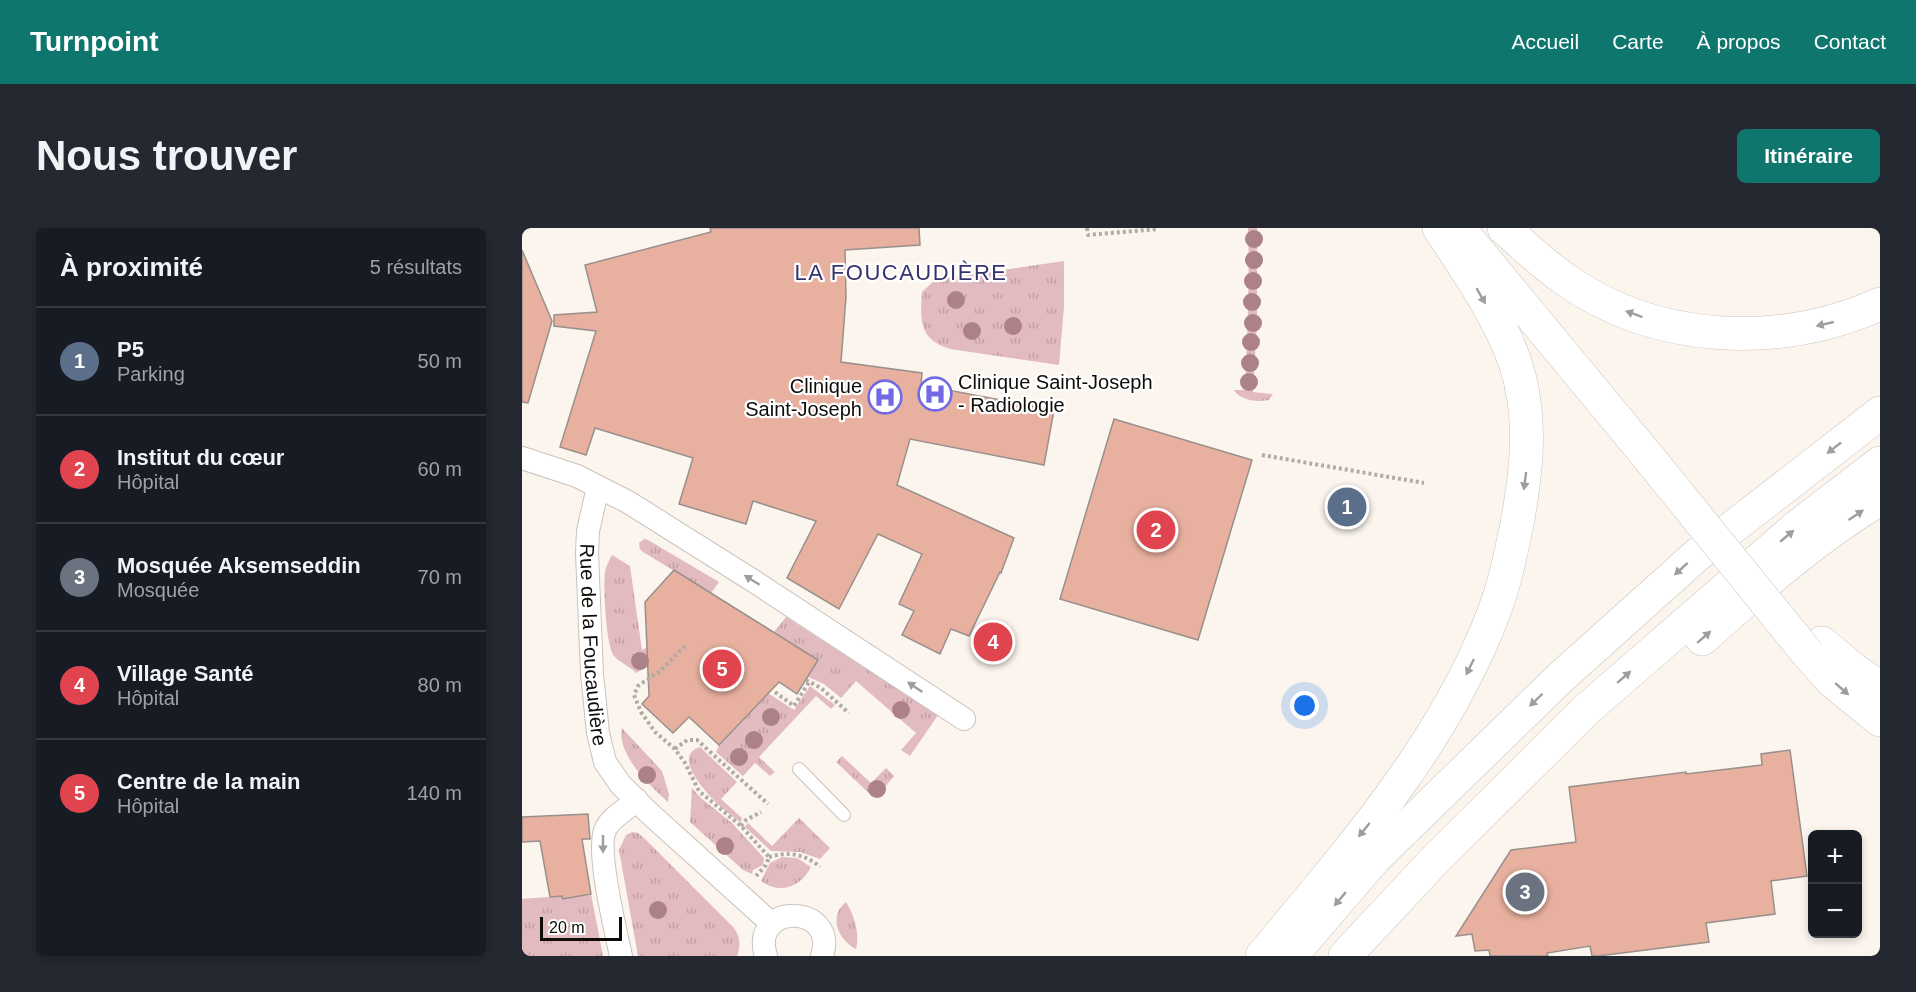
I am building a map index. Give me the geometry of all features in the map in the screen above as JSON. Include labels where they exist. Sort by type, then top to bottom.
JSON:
[{"type":"highway","points":[[1262,956],[1370,823],[1433,735],[1485,637],[1504,580],[1524,488],[1527,458],[1525,407],[1515,363],[1497,322],[1439,228]]},
{"type":"highway","points":[[1459,228],[1791,608],[1832,681],[1880,720]]},
{"type":"highway","points":[[1479,228],[1656,453]]},
{"type":"highway","points":[[1504,228],[1564,278],[1585,291],[1628,312],[1681,328],[1739,334],[1788,331],[1838,321],[1880,304]]},
{"type":"highway","points":[[1291,956],[1375,858],[1560,678],[1697,555],[1880,413]]},
{"type":"highway","points":[[1345,956],[1433,862],[1587,709],[1798,526],[1880,463]]},
{"type":"highway","points":[[1433,862],[1648,686],[1800,556],[1880,499]]},
{"type":"highway","points":[[1815,649],[1853,669],[1880,688]]},
{"type":"street","points":[[522,458],[577,476],[628,502],[752,580],[963,719]]},
{"type":"street","name":"Rue de la Foucaudière","points":[[598,487],[590,520],[586,554],[592,674],[598,733],[605,762],[620,784],[772,924]]},
{"type":"street","points":[[621,956],[608,889],[602,838],[612,820],[637,800]]},
{"type":"street","points":[[766,956],[764,942],[766,933],[772,924],[782,917],[792,915],[803,916],[819,928],[823,937],[822,956]]},
{"type":"lane","points":[[799,769],[844,814]]},
{"type":"path","points":[[1087,228],[1088,236],[1158,230]]},
{"type":"path","points":[[1262,455],[1424,483]]},
{"type":"path","points":[[685,646],[660,671],[638,686],[634,695],[641,712],[655,732],[675,749],[685,763],[699,791],[741,826],[769,857]]},
{"type":"path","points":[[775,692],[794,706],[807,681],[834,698],[849,713]]},
{"type":"path","points":[[675,749],[687,740],[697,740],[768,804]]},
{"type":"path","points":[[741,826],[746,820],[761,812]]},
{"type":"path","points":[[769,857],[784,854],[800,855],[811,859],[820,867]]},
{"type":"path","points":[[751,881],[766,865],[769,857]]},
{"type":"green space","points":[[1248,228],[1257,228],[1257,323],[1253,392],[1273,394],[1269,400],[1265,401],[1247,399],[1234,390],[1245,390]]},
{"type":"green space","points":[[1064,261],[1064,307],[1059,365],[950,349],[932,340],[927,334],[922,321],[922,292],[935,280]]},
{"type":"green space","points":[[644,539],[719,582],[711,593],[643,552],[639,543]]},
{"type":"green space","points":[[612,555],[630,566],[642,650],[648,647],[648,663],[636,673],[614,656],[609,641],[604,579]]},
{"type":"green space","points":[[786,617],[938,715],[910,756],[901,750],[916,733],[856,681],[841,698],[824,684],[808,677],[818,660],[774,632]]},
{"type":"green space","points":[[810,686],[835,705],[831,709],[816,696],[759,757],[775,772],[770,776],[755,763],[743,776],[716,752],[719,745],[768,693],[794,710]]},
{"type":"green space","points":[[622,728],[662,771],[669,794],[668,802],[629,759],[624,748]]},
{"type":"green space","points":[[700,747],[737,782],[721,799],[742,818],[741,822],[712,798],[693,774],[689,762],[691,753]]},
{"type":"green space","points":[[842,756],[871,783],[886,768],[894,776],[881,792],[872,796],[836,762]]},
{"type":"green space","points":[[692,788],[732,823],[764,858],[763,865],[753,870],[752,874],[743,870],[690,822]]},
{"type":"green space","points":[[799,818],[830,848],[820,859],[800,852],[771,851],[745,827],[748,823],[772,846]]},
{"type":"green space","points":[[632,832],[638,833],[645,839],[734,928],[739,941],[737,956],[638,956],[619,850],[626,835]]},
{"type":"green space","points":[[782,857],[797,858],[811,867],[802,880],[789,887],[775,888],[761,881],[770,863]]},
{"type":"green space","points":[[591,894],[603,956],[522,956],[522,899],[562,896],[563,899]]},
{"type":"green space","points":[[846,902],[856,925],[856,949],[844,940],[838,927],[837,914]]},
{"type":"building","points":[[710,228],[919,228],[920,245],[845,250],[846,297],[841,362],[922,373],[921,385],[1054,410],[1044,465],[910,439],[897,485],[1014,538],[1001,573],[969,636],[951,629],[940,654],[902,635],[914,611],[899,604],[922,554],[878,534],[839,609],[787,578],[816,521],[753,501],[746,524],[679,504],[693,458],[595,428],[586,455],[560,447],[596,331],[554,326],[554,315],[597,312],[585,265],[711,232]]},
{"type":"building","points":[[522,250],[552,321],[528,403],[522,402]]},
{"type":"building","points":[[1114,419],[1252,460],[1198,640],[1060,599]]},
{"type":"building","points":[[674,570],[818,660],[797,694],[779,682],[719,745],[689,717],[673,733],[642,704],[649,696],[645,602]]},
{"type":"building","points":[[1790,750],[1807,876],[1771,881],[1775,914],[1706,923],[1709,942],[1598,956],[1592,956],[1590,946],[1547,953],[1548,956],[1490,956],[1489,950],[1475,951],[1472,934],[1456,936],[1511,850],[1576,842],[1569,787],[1762,765],[1761,754]]},
{"type":"building","points":[[588,814],[590,839],[582,839],[591,894],[563,899],[562,896],[550,897],[540,841],[522,842],[522,817]]},
{"type":"place","name":"Clinique Saint-Joseph - Radiologie","points":[[935,394]]},
{"type":"place","name":"Clinique Saint-Joseph","points":[[885,397]]},
{"type":"place","name":"P5","points":[[1347,507]]},
{"type":"place","name":"Institut du cœur","points":[[1156,530]]},
{"type":"place","name":"Village Santé","points":[[993,642]]},
{"type":"place","name":"Centre de la main","points":[[722,669]]},
{"type":"place","name":"Mosquée Aksemseddin","points":[[1525,892]]},
{"type":"district","name":"LA FOUCAUDIÈRE","points":[[901,272]]}]
